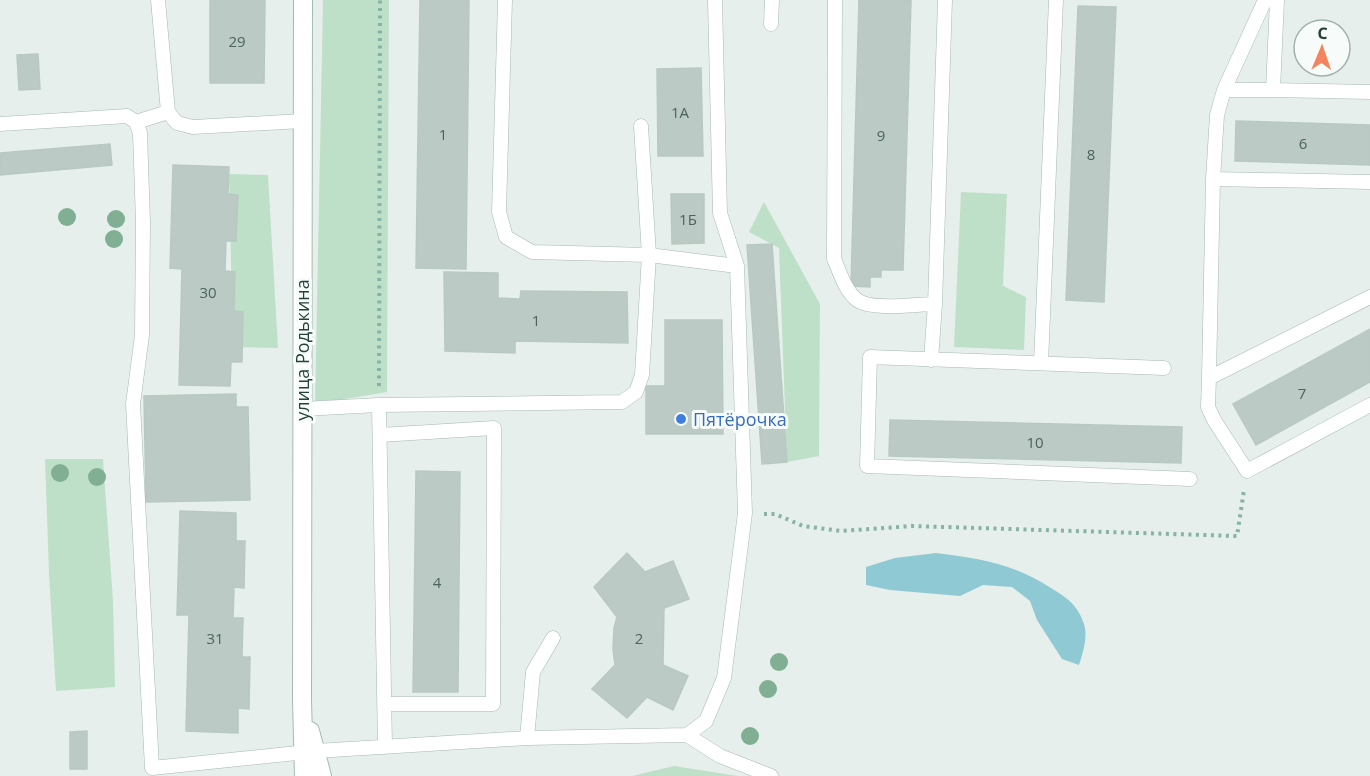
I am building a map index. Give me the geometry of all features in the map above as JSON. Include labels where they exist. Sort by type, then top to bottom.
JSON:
[{"type":"main road","name":"улица Родькина","points":[[303,0],[302,700],[310,752]]},
{"type":"main road","points":[[304,776],[310,752]]},
{"type":"main road","points":[[310,752],[322,776]]},
{"type":"lane","points":[[158,0],[168,112],[177,123],[193,127],[302,121]]},
{"type":"lane","points":[[505,0],[499,212],[506,237],[532,252],[649,255],[736,266]]},
{"type":"lane","points":[[687,735],[706,721],[724,678],[745,513],[736,266],[720,213],[715,0]]},
{"type":"lane","points":[[771,24],[772,0]]},
{"type":"lane","points":[[835,0],[834,259],[846,286],[856,300],[871,306],[935,304]]},
{"type":"lane","points":[[931,360],[935,304],[945,0]]},
{"type":"lane","points":[[1041,363],[1056,0]]},
{"type":"lane","points":[[1265,0],[1224,90],[1216,115],[1208,407],[1247,471],[1370,405]]},
{"type":"lane","points":[[1273,90],[1277,0]]},
{"type":"lane","points":[[1224,90],[1370,92]]},
{"type":"lane","points":[[136,122],[168,112]]},
{"type":"lane","points":[[0,124],[127,116],[136,122],[140,134],[143,224],[142,335],[133,405],[152,772],[310,752],[527,738],[687,735],[720,756],[771,776]]},
{"type":"lane","points":[[302,409],[379,405],[622,402],[636,392],[642,375],[649,255],[641,126]]},
{"type":"lane","points":[[1213,180],[1370,182]]},
{"type":"lane","points":[[1209,378],[1370,297]]},
{"type":"lane","points":[[1164,368],[870,357],[867,465],[1190,479]]},
{"type":"lane","points":[[379,405],[385,747]]},
{"type":"lane","points":[[380,435],[494,428],[493,704],[384,704]]},
{"type":"lane","points":[[527,738],[533,672],[554,638]]},
{"type":"path","points":[[379,405],[380,0]]},
{"type":"path","points":[[745,513],[775,514],[803,526],[841,531],[912,526],[1237,536],[1247,471]]},
{"type":"green space","points":[[323,0],[389,0],[387,392],[315,404]]},
{"type":"green space","points":[[229,174],[268,175],[278,348],[233,347]]},
{"type":"green space","points":[[961,192],[1007,194],[1003,286],[1026,297],[1024,350],[954,347]]},
{"type":"green space","points":[[764,202],[820,304],[819,456],[787,462],[779,248],[749,232]]},
{"type":"green space","points":[[45,459],[103,459],[113,601],[115,687],[56,691]]},
{"type":"green space","points":[[674,766],[738,776],[632,776]]},
{"type":"water","points":[[936,553],[996,563],[1037,580],[1067,599],[1078,611],[1085,629],[1079,665],[1062,659],[1037,620],[1030,601],[1012,587],[983,585],[960,596],[890,590],[866,585],[866,567],[895,558]]},
{"type":"building","points":[[210,0],[265,0],[264,83],[210,83]]},
{"type":"building","points":[[420,0],[469,0],[466,269],[416,268]]},
{"type":"building","points":[[859,0],[911,0],[903,270],[881,270],[881,277],[870,277],[870,287],[851,286]]},
{"type":"building","points":[[1078,6],[1116,7],[1104,302],[1066,300]]},
{"type":"building","points":[[38,54],[40,89],[19,90],[17,55]]},
{"type":"building","points":[[701,68],[703,156],[658,156],[657,69]]},
{"type":"building","points":[[1236,121],[1370,125],[1370,165],[1235,161]]},
{"type":"building","points":[[110,144],[112,165],[0,175],[0,153]]},
{"type":"building","points":[[173,165],[229,167],[228,194],[238,195],[236,241],[226,241],[225,271],[235,272],[234,311],[243,312],[242,362],[231,362],[230,386],[179,385],[182,269],[170,268]]},
{"type":"building","points":[[671,194],[704,194],[704,243],[672,244]]},
{"type":"building","points":[[772,244],[787,462],[762,464],[747,245]]},
{"type":"building","points":[[444,272],[498,273],[498,298],[520,299],[521,291],[627,292],[628,343],[515,341],[515,353],[445,351]]},
{"type":"building","points":[[665,320],[722,320],[723,434],[646,434],[646,386],[665,386]]},
{"type":"building","points":[[1370,329],[1370,382],[1256,445],[1233,404]]},
{"type":"building","points":[[236,394],[236,407],[248,407],[250,500],[146,502],[144,396]]},
{"type":"building","points":[[890,420],[1182,427],[1181,463],[889,456]]},
{"type":"building","points":[[416,471],[460,472],[458,692],[413,692]]},
{"type":"building","points":[[180,511],[236,513],[236,541],[245,541],[244,588],[234,587],[233,618],[243,618],[242,657],[250,657],[249,709],[238,708],[238,733],[186,731],[189,615],[177,615]]},
{"type":"building","points":[[627,553],[645,572],[673,561],[689,599],[664,608],[663,665],[688,676],[673,710],[647,697],[627,718],[592,689],[615,665],[613,649],[617,617],[594,587]]},
{"type":"building","points":[[87,731],[87,769],[70,769],[70,732]]},
{"type":"place","name":"Пятёрочка","points":[[681,419]]}]
